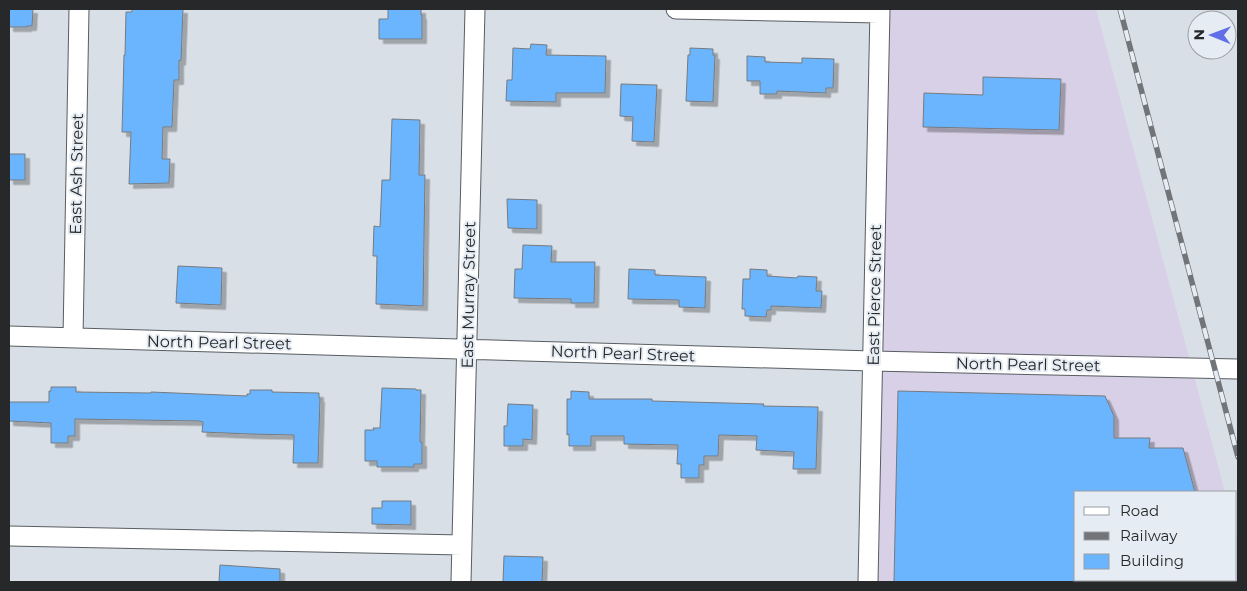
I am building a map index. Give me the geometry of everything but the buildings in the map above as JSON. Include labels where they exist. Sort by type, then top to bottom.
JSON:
[{"type":"street","name":"East Ash Street","points":[[73,338],[78,9]]},
{"type":"street","name":"East Murray Street","points":[[462,582],[475,9]]},
{"type":"street","points":[[676,9],[880,11]]},
{"type":"street","name":"East Pierce Street","points":[[868,582],[880,11]]},
{"type":"street","name":"North Pearl Street","points":[[9,336],[872,361],[1238,369]]},
{"type":"street","points":[[9,536],[462,545]]},
{"type":"shaded area","points":[[880,9],[1096,9],[1225,491],[1074,491],[1074,581],[1237,581],[1237,539],[1238,582],[868,582]]},
{"type":"railway","points":[[1120,9],[1238,457]]}]
